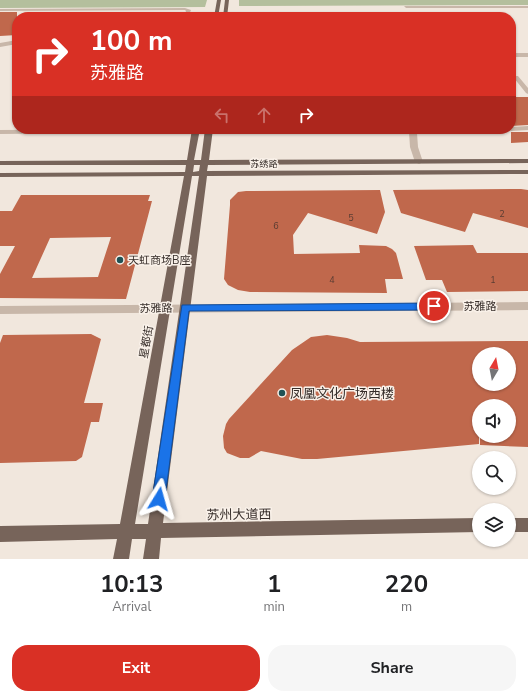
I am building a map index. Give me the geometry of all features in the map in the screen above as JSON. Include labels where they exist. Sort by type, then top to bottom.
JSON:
[{"type":"main road","points":[[217,12],[219,0]]},
{"type":"main road","points":[[226,12],[227,0]]},
{"type":"main road","name":"星都街","points":[[121,559],[195,134]]},
{"type":"main road","points":[[151,559],[208,134]]},
{"type":"main road","name":"苏绣路","points":[[0,163],[528,161]]},
{"type":"main road","name":"苏绣路","points":[[0,175],[528,172]]},
{"type":"main road","points":[[516,525],[528,525]]},
{"type":"main road","name":"苏州大道西","points":[[0,534],[472,526]]},
{"type":"street","points":[[406,7],[528,7]]},
{"type":"street","points":[[0,10],[185,9],[189,10],[188,12]]},
{"type":"street","points":[[0,45],[12,43]]},
{"type":"street","points":[[516,55],[528,55]]},
{"type":"street","points":[[516,77],[528,77]]},
{"type":"street","points":[[516,80],[528,92]]},
{"type":"street","points":[[516,129],[528,128]]},
{"type":"street","points":[[0,132],[12,131]]},
{"type":"street","points":[[413,134],[419,162]]},
{"type":"street","name":"苏雅路","points":[[0,310],[528,306]]},
{"type":"green space","points":[[0,0],[207,0],[205,7],[0,8]]},
{"type":"green space","points":[[239,0],[528,0],[528,5],[239,6]]},
{"type":"building","points":[[0,12],[12,12],[12,35],[0,36]]},
{"type":"building","points":[[516,97],[528,97],[528,125],[516,126]]},
{"type":"building","points":[[516,132],[528,132],[528,142],[511,143],[511,134],[516,134]]},
{"type":"building","points":[[380,190],[385,212],[377,234],[308,213],[293,235],[294,254],[360,253],[359,245],[386,246],[396,253],[403,279],[385,279],[387,293],[250,292],[238,290],[228,285],[224,279],[230,200],[238,192]]},
{"type":"building","points":[[393,190],[528,190],[528,228],[473,213],[465,232],[401,213]]},
{"type":"building","name":"天虹商场B座","points":[[21,195],[150,195],[148,201],[152,201],[126,299],[0,298],[0,274],[15,246],[0,246],[0,211],[12,211]],"holes":[[[111,237],[98,277],[32,278],[50,238]]]},
{"type":"building","points":[[473,245],[477,253],[528,253],[528,291],[447,292],[442,280],[426,280],[414,246]]},
{"type":"building","points":[[91,334],[101,339],[84,403],[103,403],[99,422],[91,422],[82,457],[76,461],[0,463],[0,343],[3,335]]},
{"type":"building","points":[[327,335],[347,338],[360,342],[528,341],[528,447],[480,445],[480,443],[516,443],[516,399],[472,399],[472,443],[479,444],[317,459],[302,459],[261,451],[249,458],[240,458],[227,453],[224,448],[223,436],[229,419],[292,350],[311,337]]},
{"type":"place","name":"天虹商场B座","points":[[120,260]]},
{"type":"place","name":"凤凰文化广场西楼","points":[[282,393]]},
{"type":"route","points":[[159,499],[185,308],[434,306]]}]
